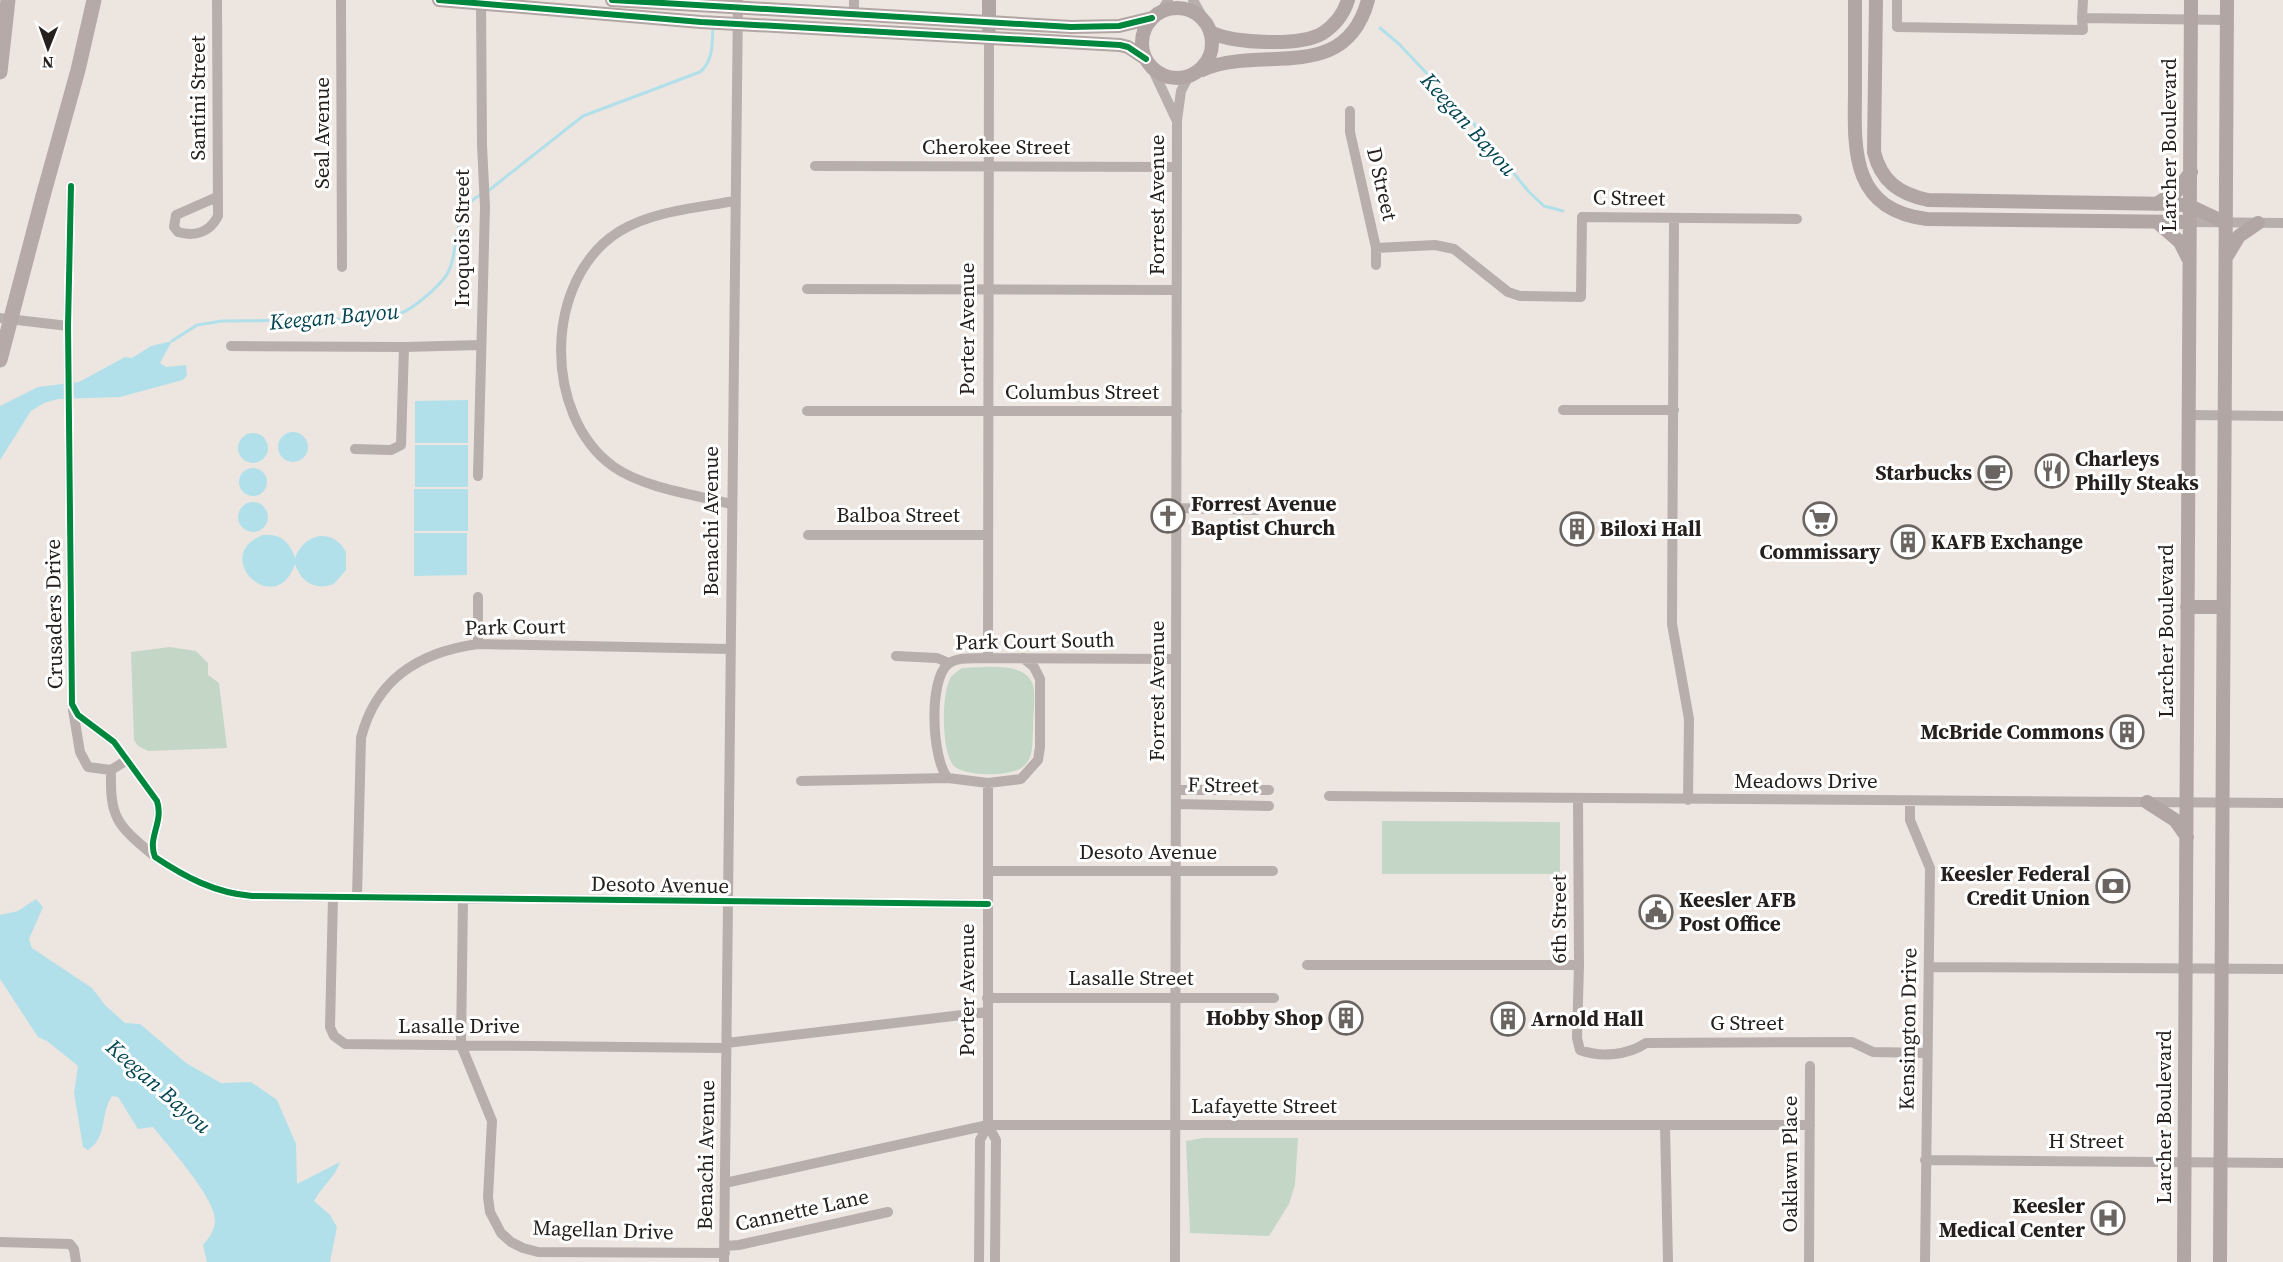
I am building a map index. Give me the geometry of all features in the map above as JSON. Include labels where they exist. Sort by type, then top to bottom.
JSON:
[{"type":"highway","points":[[0,72],[8,0]]},
{"type":"highway","points":[[0,360],[78,70],[94,0]]},
{"type":"main road","points":[[439,0],[701,22],[989,36],[1120,45],[1128,47],[1169,77],[1193,74],[1229,61],[1311,57],[1338,45],[1356,29],[1368,0]]},
{"type":"main road","points":[[621,0],[722,6],[738,3],[854,7],[989,21],[1103,27],[1160,10],[1184,8],[1203,18],[1212,33],[1211,56],[1193,74]]},
{"type":"main road","name":"Porter Avenue","points":[[989,0],[989,36]]},
{"type":"main road","points":[[1212,33],[1242,40],[1305,39],[1323,33],[1338,19],[1348,0]]},
{"type":"main road","points":[[1855,0],[1856,155],[1865,183],[1883,204],[1895,211],[1927,219],[2190,222]]},
{"type":"main road","points":[[1876,0],[1874,152],[1882,174],[1903,193],[1928,200],[2190,206],[2226,223]]},
{"type":"main road","name":"Larcher Boulevard","points":[[2184,1262],[2191,0]]},
{"type":"main road","points":[[2220,1262],[2227,0]]},
{"type":"main road","points":[[1149,63],[1142,38],[1160,10]]},
{"type":"main road","points":[[2156,204],[2175,192],[2191,172]]},
{"type":"main road","points":[[2157,222],[2180,242],[2190,262]]},
{"type":"main road","points":[[2225,261],[2239,236],[2258,223]]},
{"type":"main road","points":[[2187,607],[2223,608]]},
{"type":"main road","points":[[2147,802],[2175,820],[2187,837]]},
{"type":"street","name":"Santini Street","points":[[217,0],[218,197],[218,216],[214,225],[196,234],[178,232],[174,227],[176,214],[218,197]]},
{"type":"street","name":"Seal Avenue","points":[[341,0],[342,267]]},
{"type":"street","points":[[1193,0],[1203,18]]},
{"type":"street","points":[[1897,0],[1897,27],[2083,30],[2083,0]]},
{"type":"street","name":"Iroquois Street","points":[[478,476],[485,207],[481,2]]},
{"type":"street","name":"Benachi Avenue","points":[[724,1254],[738,3]]},
{"type":"street","points":[[2082,18],[2227,20]]},
{"type":"street","name":"Porter Avenue","points":[[988,658],[989,36]]},
{"type":"street","name":"Forrest Avenue","points":[[1149,63],[1177,120]]},
{"type":"street","name":"Forrest Avenue","points":[[1175,1262],[1173,1126],[1176,871],[1176,167],[1177,120],[1181,91],[1193,74]]},
{"type":"street","name":"D Street","points":[[1350,111],[1350,132],[1376,248],[1376,265]]},
{"type":"street","name":"Cherokee Street","points":[[815,166],[1176,167]]},
{"type":"street","name":"Crusaders Drive","points":[[71,186],[68,326],[72,704],[80,752],[85,764],[94,770],[111,770]]},
{"type":"street","points":[[731,504],[642,480],[617,469],[599,455],[575,422],[565,388],[560,354],[566,314],[576,283],[599,247],[635,223],[664,214],[734,201]]},
{"type":"street","name":"C Street","points":[[1376,248],[1435,245],[1454,249],[1471,260],[1508,292],[1520,296],[1581,297],[1582,217],[1797,219]]},
{"type":"street","points":[[1674,218],[1672,624],[1689,719],[1688,800]]},
{"type":"street","points":[[2190,222],[2283,223]]},
{"type":"street","points":[[807,289],[1176,290]]},
{"type":"street","points":[[0,318],[68,326]]},
{"type":"street","points":[[231,346],[480,345]]},
{"type":"street","points":[[355,449],[391,450],[401,445],[404,347]]},
{"type":"street","points":[[1563,410],[1674,410]]},
{"type":"street","name":"Columbus Street","points":[[807,411],[1177,411]]},
{"type":"street","points":[[2188,415],[2283,416]]},
{"type":"street","points":[[1176,508],[1257,510]]},
{"type":"street","name":"Balboa Street","points":[[808,534],[987,535]]},
{"type":"street","points":[[478,597],[478,644]]},
{"type":"street","name":"Park Court","points":[[357,897],[359,767],[367,717],[380,694],[400,673],[425,658],[453,648],[478,644],[730,649]]},
{"type":"street","name":"Park Court South","points":[[896,656],[937,658],[949,663],[961,659],[988,658],[1176,659]]},
{"type":"street","points":[[801,781],[948,778],[988,783],[1021,779],[1038,760],[1040,680],[1034,667],[1023,658]]},
{"type":"street","points":[[948,778],[937,760],[935,711],[938,679],[949,663]]},
{"type":"street","name":"Crusaders Drive","points":[[72,704],[78,715],[109,738],[157,801],[160,812],[159,824],[151,842],[155,857]]},
{"type":"street","points":[[127,760],[111,770],[110,806],[114,816],[126,831],[155,857],[179,873],[229,894],[333,897]]},
{"type":"street","name":"Porter Avenue","points":[[988,783],[988,1125],[996,1140],[995,1262]]},
{"type":"street","name":"F Street","points":[[1176,790],[1269,790]]},
{"type":"street","name":"Meadows Drive","points":[[1329,796],[2283,803]]},
{"type":"street","name":"6th Street","points":[[1577,1038],[1578,799]]},
{"type":"street","name":"Kensington Drive","points":[[1910,801],[1910,820],[1930,868],[1925,1262]]},
{"type":"street","name":"F Street","points":[[1176,804],[1269,806]]},
{"type":"street","name":"Desoto Avenue","points":[[988,871],[1273,871]]},
{"type":"street","name":"Desoto Avenue","points":[[333,897],[988,904]]},
{"type":"street","name":"Lasalle Drive","points":[[333,897],[330,1027],[334,1036],[345,1044],[727,1045]]},
{"type":"street","points":[[461,1045],[463,899]]},
{"type":"street","points":[[1307,965],[1579,965]]},
{"type":"street","points":[[1929,967],[2283,969]]},
{"type":"street","name":"Lasalle Street","points":[[987,998],[1274,998]]},
{"type":"street","points":[[727,1045],[987,1012]]},
{"type":"street","name":"G Street","points":[[1577,1038],[1580,1050],[1589,1053],[1626,1053],[1646,1043],[1852,1042],[1873,1052],[1927,1053]]},
{"type":"street","name":"Magellan Drive","points":[[461,1045],[492,1121],[488,1197],[490,1212],[501,1233],[512,1242],[522,1248],[538,1251],[724,1254]]},
{"type":"street","name":"Oaklawn Place","points":[[1809,1262],[1810,1066]]},
{"type":"street","name":"Porter Avenue","points":[[979,1262],[980,1140],[988,1125]]},
{"type":"street","name":"Lafayette Street","points":[[725,1183],[988,1125],[1810,1125]]},
{"type":"street","points":[[1665,1125],[1668,1262]]},
{"type":"street","name":"H Street","points":[[1925,1160],[2283,1163]]},
{"type":"street","name":"Cannette Lane","points":[[724,1254],[739,1245],[888,1212]]},
{"type":"street","points":[[0,1242],[70,1244],[74,1249],[76,1262]]},
{"type":"green space","points":[[170,647],[196,651],[208,663],[208,675],[219,683],[227,748],[148,751],[138,746],[134,740],[131,652]]},
{"type":"green space","points":[[1004,667],[1024,673],[1031,680],[1034,690],[1032,750],[1027,762],[1018,770],[1000,774],[978,774],[960,770],[950,759],[945,736],[945,695],[951,677],[962,668]]},
{"type":"green space","points":[[1382,821],[1560,822],[1560,874],[1382,874]]},
{"type":"green space","points":[[1203,1138],[1298,1138],[1295,1185],[1289,1204],[1269,1236],[1190,1233],[1186,1141]]},
{"type":"water","points":[[172,341],[160,363],[166,367],[186,365],[187,375],[183,380],[120,397],[58,399],[44,403],[31,411],[0,460],[0,406],[38,387],[79,382],[125,357],[132,358],[151,346]]},
{"type":"water","points":[[468,400],[468,443],[415,443],[415,401]]},
{"type":"water","points":[[293,432],[303,437],[308,447],[303,457],[293,462],[283,457],[278,447],[283,437]]},
{"type":"water","points":[[253,433],[263,438],[268,448],[263,458],[253,463],[243,458],[238,448],[243,438]]},
{"type":"water","points":[[415,445],[468,445],[468,487],[415,487]]},
{"type":"water","points":[[253,468],[263,472],[267,482],[263,492],[253,496],[243,492],[239,482],[243,472]]},
{"type":"water","points":[[414,489],[468,489],[468,531],[414,531]]},
{"type":"water","points":[[253,502],[263,507],[268,517],[263,527],[253,532],[243,527],[238,517],[243,507]]},
{"type":"water","points":[[414,533],[467,533],[467,575],[414,576]]},
{"type":"water","points":[[263,535],[284,540],[295,558],[305,543],[319,536],[327,536],[340,544],[346,552],[346,570],[334,584],[321,586],[305,580],[295,564],[286,580],[274,586],[262,585],[252,579],[244,568],[243,556],[248,545]]},
{"type":"water","points":[[36,899],[43,907],[29,939],[32,948],[92,988],[105,1005],[125,1023],[140,1024],[186,1063],[221,1083],[251,1082],[277,1100],[296,1144],[297,1184],[340,1162],[335,1173],[314,1201],[330,1215],[337,1227],[330,1262],[207,1262],[203,1245],[213,1230],[215,1220],[207,1198],[190,1172],[153,1127],[138,1129],[118,1097],[112,1096],[108,1103],[101,1132],[94,1145],[88,1150],[83,1147],[74,1093],[78,1066],[47,1041],[38,1037],[0,979],[0,915],[18,911]]},
{"type":"waterway","name":"Keegan Bayou","points":[[488,191],[583,116],[700,72],[705,68],[710,57],[713,26]]},
{"type":"waterway","name":"Keegan Bayou","points":[[1380,28],[1399,44],[1469,118],[1529,192],[1544,206],[1563,211]]},
{"type":"waterway","name":"Keegan Bayou","points":[[172,341],[197,325],[222,321],[325,320],[399,314],[428,295],[447,274],[453,258],[461,217],[472,200],[482,194]]},
{"type":"cycle path","points":[[439,0],[701,22],[1120,45],[1128,47],[1146,59]]},
{"type":"cycle path","points":[[612,0],[1071,27],[1119,26],[1152,18]]},
{"type":"cycle path","points":[[71,186],[68,326],[72,704],[78,715],[114,742],[157,801],[159,816],[153,843],[155,857],[213,888],[252,896],[988,904]]},
{"type":"place","name":"Charleys Philly Steaks","points":[[2052,471]]},
{"type":"place","name":"Starbucks","points":[[1995,473]]},
{"type":"place","name":"Forrest Avenue Baptist Church","points":[[1168,516]]},
{"type":"place","name":"Commissary","points":[[1820,519]]},
{"type":"place","name":"Biloxi Hall","points":[[1577,529]]},
{"type":"place","name":"KAFB Exchange","points":[[1908,542]]},
{"type":"place","name":"McBride Commons","points":[[2127,732]]},
{"type":"place","name":"Keesler Federal Credit Union","points":[[2113,886]]},
{"type":"place","name":"Keesler AFB Post Office","points":[[1656,912]]},
{"type":"place","name":"Hobby Shop","points":[[1346,1018]]},
{"type":"place","name":"Arnold Hall","points":[[1508,1019]]},
{"type":"place","name":"Keesler Medical Center","points":[[2108,1218]]}]
